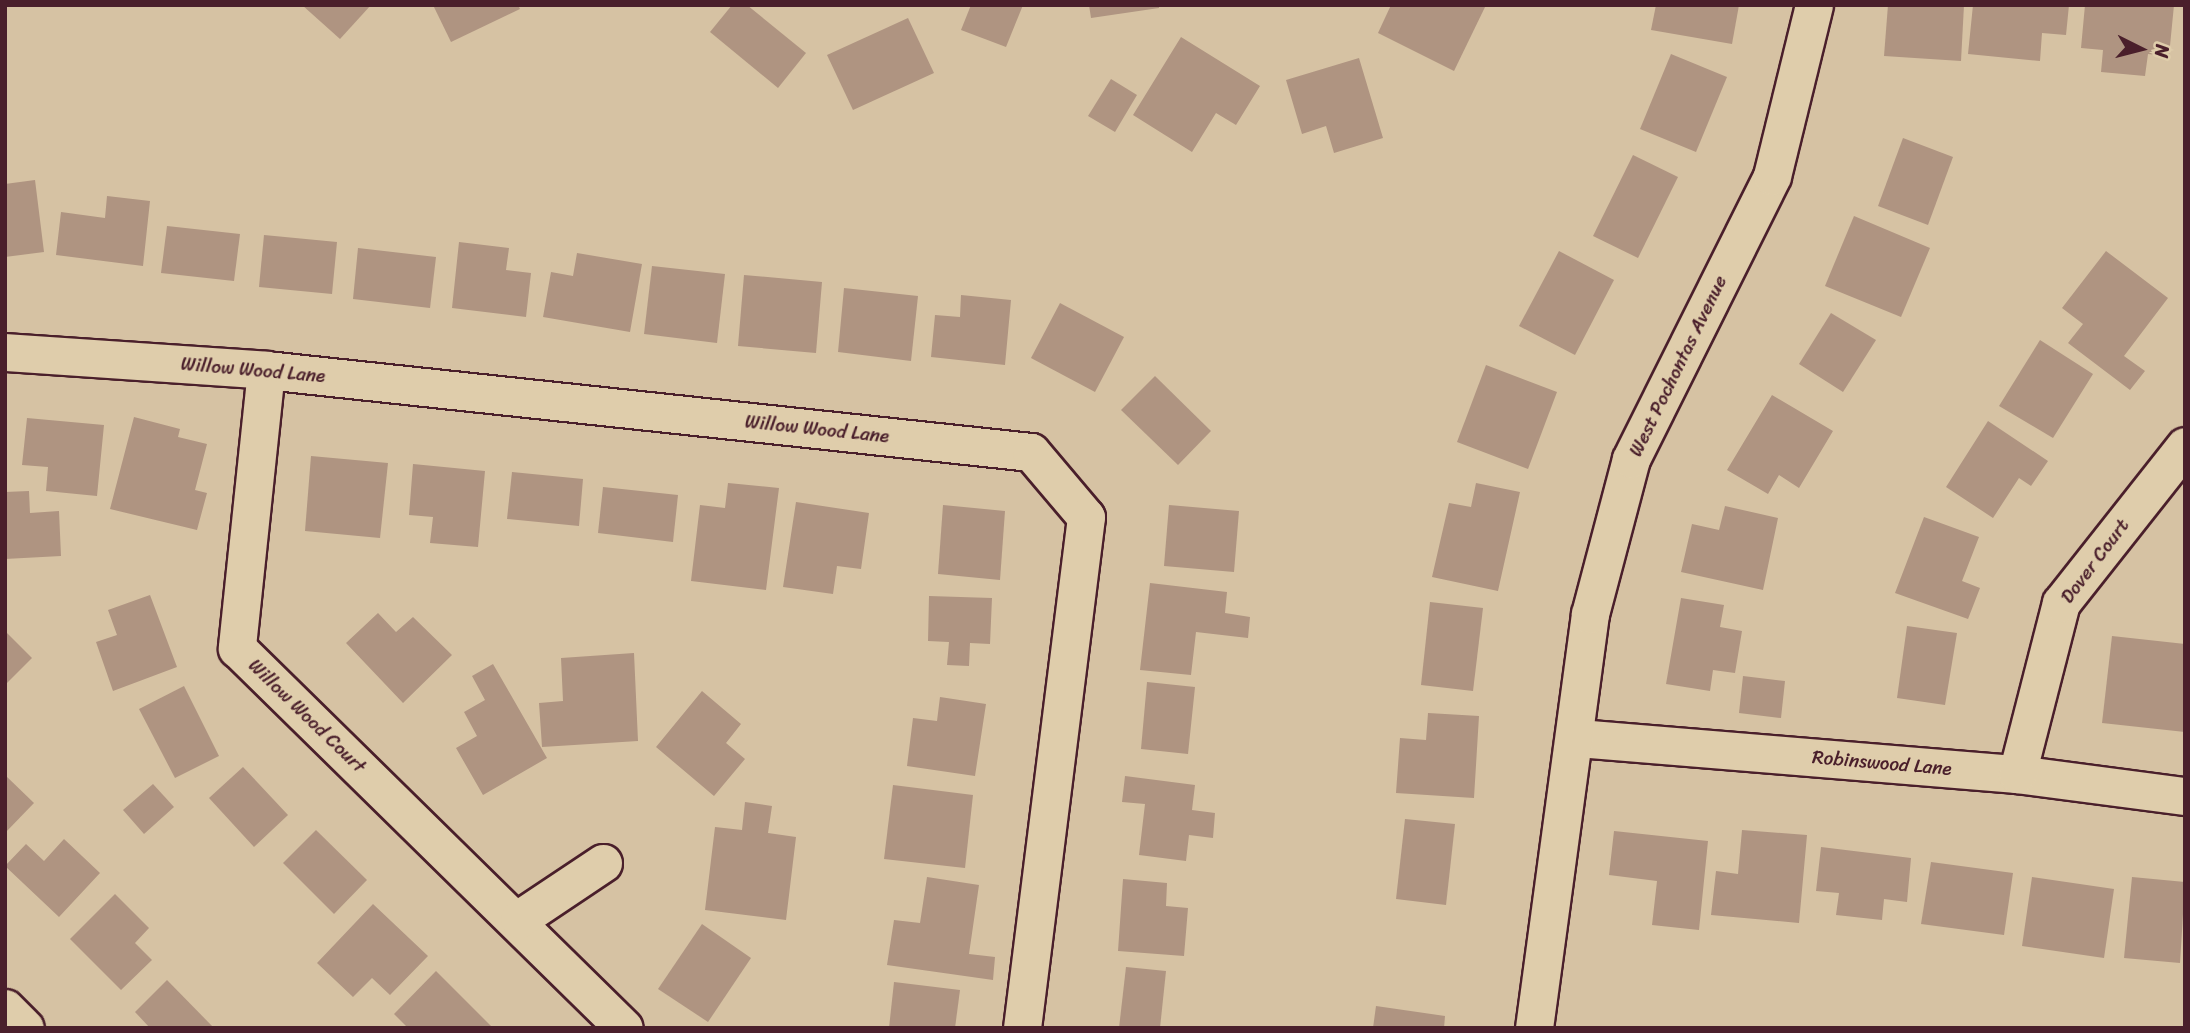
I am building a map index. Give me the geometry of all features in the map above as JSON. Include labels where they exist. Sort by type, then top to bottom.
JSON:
[{"type":"street","name":"West Pochontas Avenue","points":[[1534,1028],[1578,737],[1590,614],[1631,459],[1773,176],[1814,5]]},
{"type":"street","name":"Willow Wood Lane","points":[[5,352],[267,370],[1031,452],[1086,517],[1021,1028]]},
{"type":"street","name":"Willow Wood Court","points":[[267,370],[237,648],[519,919],[624,1028]]},
{"type":"street","name":"Dover Court","points":[[2017,774],[2061,603],[2185,446]]},
{"type":"street","name":"Robinswood Lane","points":[[1578,737],[2017,774],[2185,796]]},
{"type":"street","points":[[519,919],[603,863]]},
{"type":"street","points":[[5,1008],[25,1028]]},
{"type":"building","points":[[302,5],[371,5],[340,39]]},
{"type":"building","points":[[433,5],[518,5],[520,9],[451,42]]},
{"type":"building","points":[[732,5],[747,5],[806,53],[778,88],[710,32]]},
{"type":"building","points":[[971,5],[1023,5],[1006,47],[961,30]]},
{"type":"building","points":[[1089,5],[1159,5],[1159,8],[1091,18]]},
{"type":"building","points":[[1391,5],[1486,5],[1454,71],[1378,33]]},
{"type":"building","points":[[1656,5],[1739,5],[1732,44],[1651,30]]},
{"type":"building","points":[[1888,5],[1964,5],[1961,61],[1884,56]]},
{"type":"building","points":[[1973,5],[2069,5],[2066,35],[2042,33],[2040,61],[1968,54]]},
{"type":"building","points":[[2085,5],[2174,5],[2169,56],[2148,54],[2145,76],[2101,72],[2103,50],[2081,48]]},
{"type":"building","points":[[908,18],[934,73],[853,110],[827,55]]},
{"type":"building","points":[[1181,37],[1260,86],[1236,125],[1216,113],[1192,152],[1133,115]]},
{"type":"building","points":[[1671,54],[1727,77],[1696,152],[1640,129]]},
{"type":"building","points":[[1359,58],[1383,138],[1334,153],[1326,126],[1302,134],[1286,80]]},
{"type":"building","points":[[1111,79],[1137,95],[1115,132],[1088,116]]},
{"type":"building","points":[[1903,138],[1953,157],[1928,225],[1878,206]]},
{"type":"building","points":[[1633,155],[1678,177],[1638,258],[1593,236]]},
{"type":"building","points":[[35,180],[44,252],[5,257],[5,184]]},
{"type":"building","points":[[107,196],[150,201],[143,266],[56,255],[61,212],[105,218]]},
{"type":"building","points":[[1854,216],[1930,248],[1901,317],[1825,286]]},
{"type":"building","points":[[167,226],[240,234],[234,281],[161,273]]},
{"type":"building","points":[[264,235],[337,242],[332,294],[259,287]]},
{"type":"building","points":[[459,242],[509,248],[506,270],[531,273],[526,317],[452,308]]},
{"type":"building","points":[[358,248],[436,257],[430,308],[353,299]]},
{"type":"building","points":[[1559,251],[1614,280],[1575,355],[1519,326]]},
{"type":"building","points":[[2106,251],[2168,298],[2124,356],[2145,371],[2130,390],[2068,343],[2083,324],[2062,308]]},
{"type":"building","points":[[577,253],[642,264],[630,332],[543,317],[551,272],[573,276]]},
{"type":"building","points":[[652,266],[725,274],[717,343],[644,334]]},
{"type":"building","points":[[744,275],[822,282],[816,353],[738,346]]},
{"type":"building","points":[[844,288],[918,296],[911,361],[838,352]]},
{"type":"building","points":[[961,295],[1011,300],[1005,365],[931,357],[935,315],[960,317]]},
{"type":"building","points":[[1060,303],[1124,337],[1095,392],[1031,358]]},
{"type":"building","points":[[1831,313],[1876,340],[1843,392],[1799,364]]},
{"type":"building","points":[[2040,340],[2093,374],[2053,438],[1999,406]]},
{"type":"building","points":[[1486,365],[1557,392],[1528,469],[1457,442]]},
{"type":"building","points":[[1155,376],[1211,431],[1178,465],[1121,410]]},
{"type":"building","points":[[1772,395],[1833,431],[1799,488],[1779,475],[1768,494],[1727,470]]},
{"type":"building","points":[[134,417],[180,429],[178,437],[207,444],[195,490],[207,493],[197,530],[110,509]]},
{"type":"building","points":[[27,418],[104,425],[97,496],[46,491],[48,467],[22,465]]},
{"type":"building","points":[[1988,421],[2048,461],[2031,486],[2019,478],[1993,518],[1946,487]]},
{"type":"building","points":[[311,456],[388,463],[380,538],[305,531]]},
{"type":"building","points":[[413,464],[485,471],[478,547],[430,543],[433,517],[409,515]]},
{"type":"building","points":[[512,472],[583,479],[579,526],[507,519]]},
{"type":"building","points":[[728,483],[779,488],[766,590],[691,581],[700,505],[725,508]]},
{"type":"building","points":[[1476,483],[1520,492],[1498,591],[1432,577],[1449,503],[1471,507]]},
{"type":"building","points":[[603,487],[678,495],[673,542],[598,533]]},
{"type":"building","points":[[29,491],[30,513],[59,511],[61,556],[5,559],[5,492]]},
{"type":"building","points":[[796,502],[869,513],[861,569],[837,566],[833,594],[783,587]]},
{"type":"building","points":[[943,505],[1005,511],[1000,580],[938,574]]},
{"type":"building","points":[[1169,505],[1239,511],[1234,572],[1164,566]]},
{"type":"building","points":[[1725,506],[1778,518],[1763,590],[1681,572],[1692,524],[1719,530]]},
{"type":"building","points":[[1924,517],[1979,537],[1962,581],[1980,588],[1968,619],[1895,593]]},
{"type":"building","points":[[1150,583],[1227,592],[1225,613],[1250,617],[1248,638],[1196,632],[1191,675],[1140,670]]},
{"type":"building","points":[[150,595],[177,667],[113,691],[96,642],[117,635],[108,610]]},
{"type":"building","points":[[929,596],[992,598],[990,644],[970,643],[969,666],[947,665],[949,642],[928,641]]},
{"type":"building","points":[[1681,598],[1724,605],[1720,627],[1742,631],[1735,673],[1713,670],[1710,691],[1666,684]]},
{"type":"building","points":[[1430,602],[1483,608],[1473,691],[1421,685]]},
{"type":"building","points":[[378,613],[396,632],[413,617],[452,655],[403,703],[346,643]]},
{"type":"building","points":[[1907,626],[1957,633],[1945,705],[1897,698]]},
{"type":"building","points":[[5,631],[32,658],[7,683],[5,682]]},
{"type":"building","points":[[2112,636],[2185,644],[2185,732],[2102,723]]},
{"type":"building","points":[[634,653],[638,741],[542,747],[539,703],[563,701],[561,658]]},
{"type":"building","points":[[493,664],[547,758],[483,795],[456,748],[477,736],[464,712],[485,700],[472,676]]},
{"type":"building","points":[[1743,676],[1785,681],[1781,718],[1739,713]]},
{"type":"building","points":[[1147,682],[1195,687],[1188,754],[1141,749]]},
{"type":"building","points":[[184,686],[219,756],[175,778],[139,709]]},
{"type":"building","points":[[702,691],[741,724],[726,743],[745,759],[714,796],[656,747]]},
{"type":"building","points":[[940,697],[986,704],[975,776],[907,766],[913,718],[937,721]]},
{"type":"building","points":[[1428,713],[1479,716],[1474,798],[1396,793],[1400,738],[1426,740]]},
{"type":"building","points":[[243,767],[288,815],[254,847],[209,798]]},
{"type":"building","points":[[5,775],[34,803],[5,833]]},
{"type":"building","points":[[1125,776],[1195,785],[1192,810],[1215,813],[1213,838],[1189,835],[1186,861],[1139,855],[1145,804],[1122,802]]},
{"type":"building","points":[[153,784],[174,807],[144,834],[123,810]]},
{"type":"building","points":[[893,785],[973,795],[965,868],[884,859]]},
{"type":"building","points":[[745,802],[772,806],[768,833],[796,837],[786,920],[705,910],[715,827],[742,830]]},
{"type":"building","points":[[1405,819],[1455,824],[1446,905],[1396,899]]},
{"type":"building","points":[[316,830],[367,880],[334,914],[283,863]]},
{"type":"building","points":[[1742,830],[1807,835],[1799,923],[1711,915],[1716,871],[1738,874]]},
{"type":"building","points":[[1614,831],[1708,841],[1699,930],[1652,925],[1657,881],[1609,875]]},
{"type":"building","points":[[64,839],[100,873],[59,917],[5,866],[26,844],[44,861]]},
{"type":"building","points":[[1821,847],[1911,858],[1907,902],[1884,899],[1882,920],[1836,915],[1839,893],[1816,891]]},
{"type":"building","points":[[1931,862],[2013,873],[2004,935],[1921,924]]},
{"type":"building","points":[[927,877],[979,885],[969,954],[995,957],[993,980],[887,965],[894,920],[920,923]]},
{"type":"building","points":[[2032,877],[2114,889],[2104,958],[2022,946]]},
{"type":"building","points":[[2132,877],[2185,882],[2180,963],[2124,958]]},
{"type":"building","points":[[1123,879],[1167,883],[1166,906],[1188,908],[1184,956],[1118,951]]},
{"type":"building","points":[[115,894],[149,928],[135,943],[152,960],[121,990],[70,939]]},
{"type":"building","points":[[373,904],[428,956],[390,995],[372,978],[353,997],[317,963]]},
{"type":"building","points":[[702,924],[751,958],[708,1022],[658,989]]},
{"type":"building","points":[[1126,967],[1166,971],[1160,1028],[1119,1028]]},
{"type":"building","points":[[436,971],[493,1028],[408,1028],[394,1014]]},
{"type":"building","points":[[167,980],[214,1028],[150,1028],[135,1012]]},
{"type":"building","points":[[894,982],[960,990],[955,1028],[889,1028]]},
{"type":"building","points":[[1376,1006],[1445,1016],[1444,1028],[1373,1028]]}]
